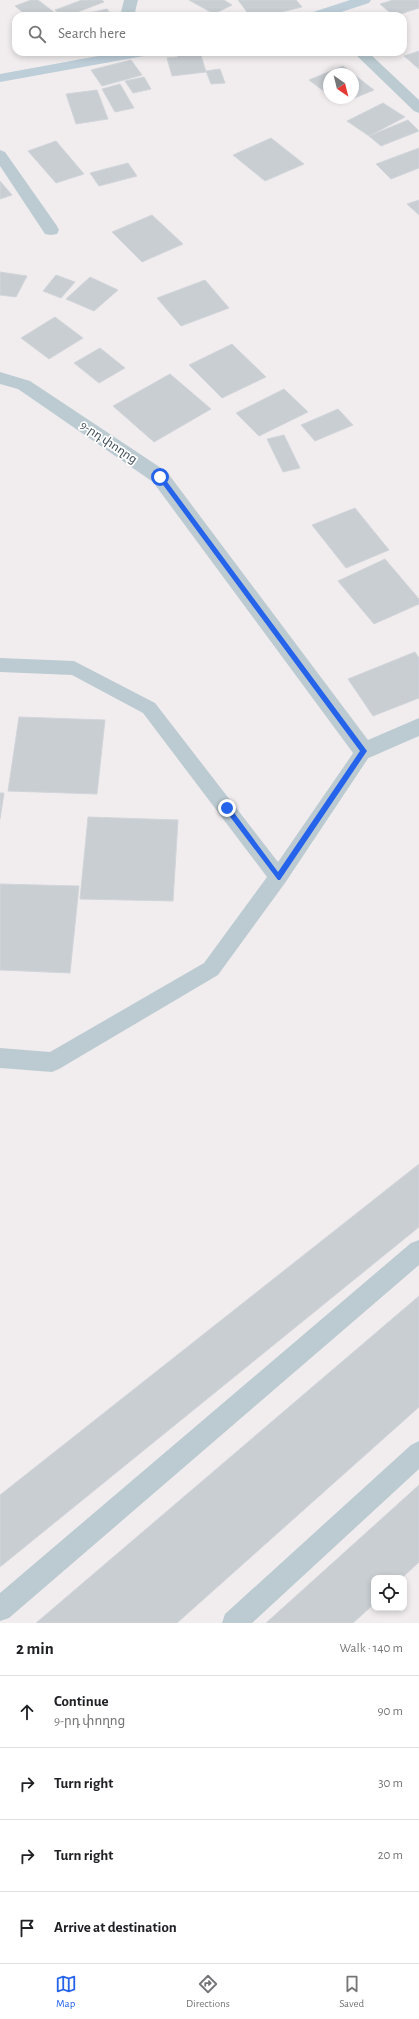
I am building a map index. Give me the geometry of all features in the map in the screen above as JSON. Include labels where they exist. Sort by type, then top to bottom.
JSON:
[{"type":"main road","points":[[330,12],[364,0]]},
{"type":"main road","points":[[0,78],[108,56]]},
{"type":"street","points":[[128,12],[131,0]]},
{"type":"street","points":[[364,56],[419,108]]},
{"type":"street","points":[[0,155],[51,230]]},
{"type":"street","name":"9-րդ փողոց","points":[[0,378],[24,385],[160,477],[364,751]]},
{"type":"street","points":[[364,751],[419,728]]},
{"type":"lane","points":[[0,665],[74,668],[148,708],[227,808],[278,878]]},
{"type":"lane","points":[[0,1058],[52,1062],[211,969],[278,878],[364,751]]},
{"type":"lane","points":[[0,1609],[419,1250]]},
{"type":"lane","points":[[234,1623],[419,1453]]},
{"type":"building","points":[[31,0],[38,0],[54,12],[22,12],[15,6]]},
{"type":"building","points":[[82,0],[102,0],[104,2],[78,12],[57,12],[55,10]]},
{"type":"building","points":[[189,0],[224,0],[232,5],[218,12],[210,12]]},
{"type":"building","points":[[238,0],[296,0],[302,7],[281,12],[247,12]]},
{"type":"building","points":[[393,0],[419,0],[419,8],[406,12],[389,12],[380,4]]},
{"type":"building","points":[[107,9],[109,12],[93,12]]},
{"type":"building","points":[[419,51],[419,69],[404,56]]},
{"type":"building","points":[[201,56],[206,72],[172,76],[167,58]]},
{"type":"building","points":[[131,60],[142,75],[102,86],[91,70]]},
{"type":"building","points":[[220,69],[225,83],[211,84],[206,71]]},
{"type":"building","points":[[323,74],[323,90],[309,80]]},
{"type":"building","points":[[144,77],[151,89],[133,93],[125,81]]},
{"type":"building","points":[[359,78],[374,90],[359,96]]},
{"type":"building","points":[[120,84],[134,108],[115,112],[102,89]]},
{"type":"building","points":[[97,90],[108,119],[76,124],[66,94]]},
{"type":"building","points":[[383,103],[405,117],[369,136],[347,121]]},
{"type":"building","points":[[408,120],[419,131],[381,146],[369,136]]},
{"type":"building","points":[[271,138],[304,164],[265,181],[233,155]]},
{"type":"building","points":[[56,141],[84,174],[56,183],[28,151]]},
{"type":"building","points":[[419,148],[419,168],[391,179],[376,164]]},
{"type":"building","points":[[128,163],[137,176],[99,186],[90,173]]},
{"type":"building","points":[[0,181],[12,195],[0,199]]},
{"type":"building","points":[[419,200],[419,215],[407,204]]},
{"type":"building","points":[[152,215],[183,244],[142,262],[112,232]]},
{"type":"building","points":[[0,272],[27,276],[16,297],[0,295]]},
{"type":"building","points":[[56,275],[75,282],[61,298],[43,291]]},
{"type":"building","points":[[90,277],[118,290],[94,311],[66,299]]},
{"type":"building","points":[[205,280],[229,308],[181,326],[157,298]]},
{"type":"building","points":[[55,317],[83,338],[49,359],[21,338]]},
{"type":"building","points":[[232,344],[266,377],[222,398],[189,365]]},
{"type":"building","points":[[100,348],[125,368],[99,383],[74,363]]},
{"type":"building","points":[[170,374],[211,409],[154,442],[113,406]]},
{"type":"building","points":[[284,389],[308,412],[259,436],[236,413]]},
{"type":"building","points":[[338,409],[353,425],[315,441],[301,425]]},
{"type":"building","points":[[284,435],[300,468],[283,472],[267,439]]},
{"type":"building","points":[[355,508],[389,550],[346,568],[312,525]]},
{"type":"building","points":[[385,559],[419,599],[419,604],[374,624],[338,581]]},
{"type":"building","points":[[415,652],[419,658],[419,698],[373,716],[348,679]]},
{"type":"building","points":[[19,717],[105,720],[97,794],[8,791]]},
{"type":"building","points":[[0,793],[4,793],[0,819]]},
{"type":"building","points":[[88,817],[178,820],[173,901],[80,899]]},
{"type":"building","points":[[0,884],[79,886],[70,973],[0,970]]},
{"type":"building","points":[[419,1164],[419,1227],[0,1567],[0,1495]]},
{"type":"building","points":[[419,1296],[419,1407],[177,1623],[36,1623]]},
{"type":"building","points":[[419,1485],[419,1562],[405,1575],[371,1575],[371,1607],[353,1623],[266,1623]]},
{"type":"route","points":[[160,477],[364,751],[278,878],[227,808]]}]
